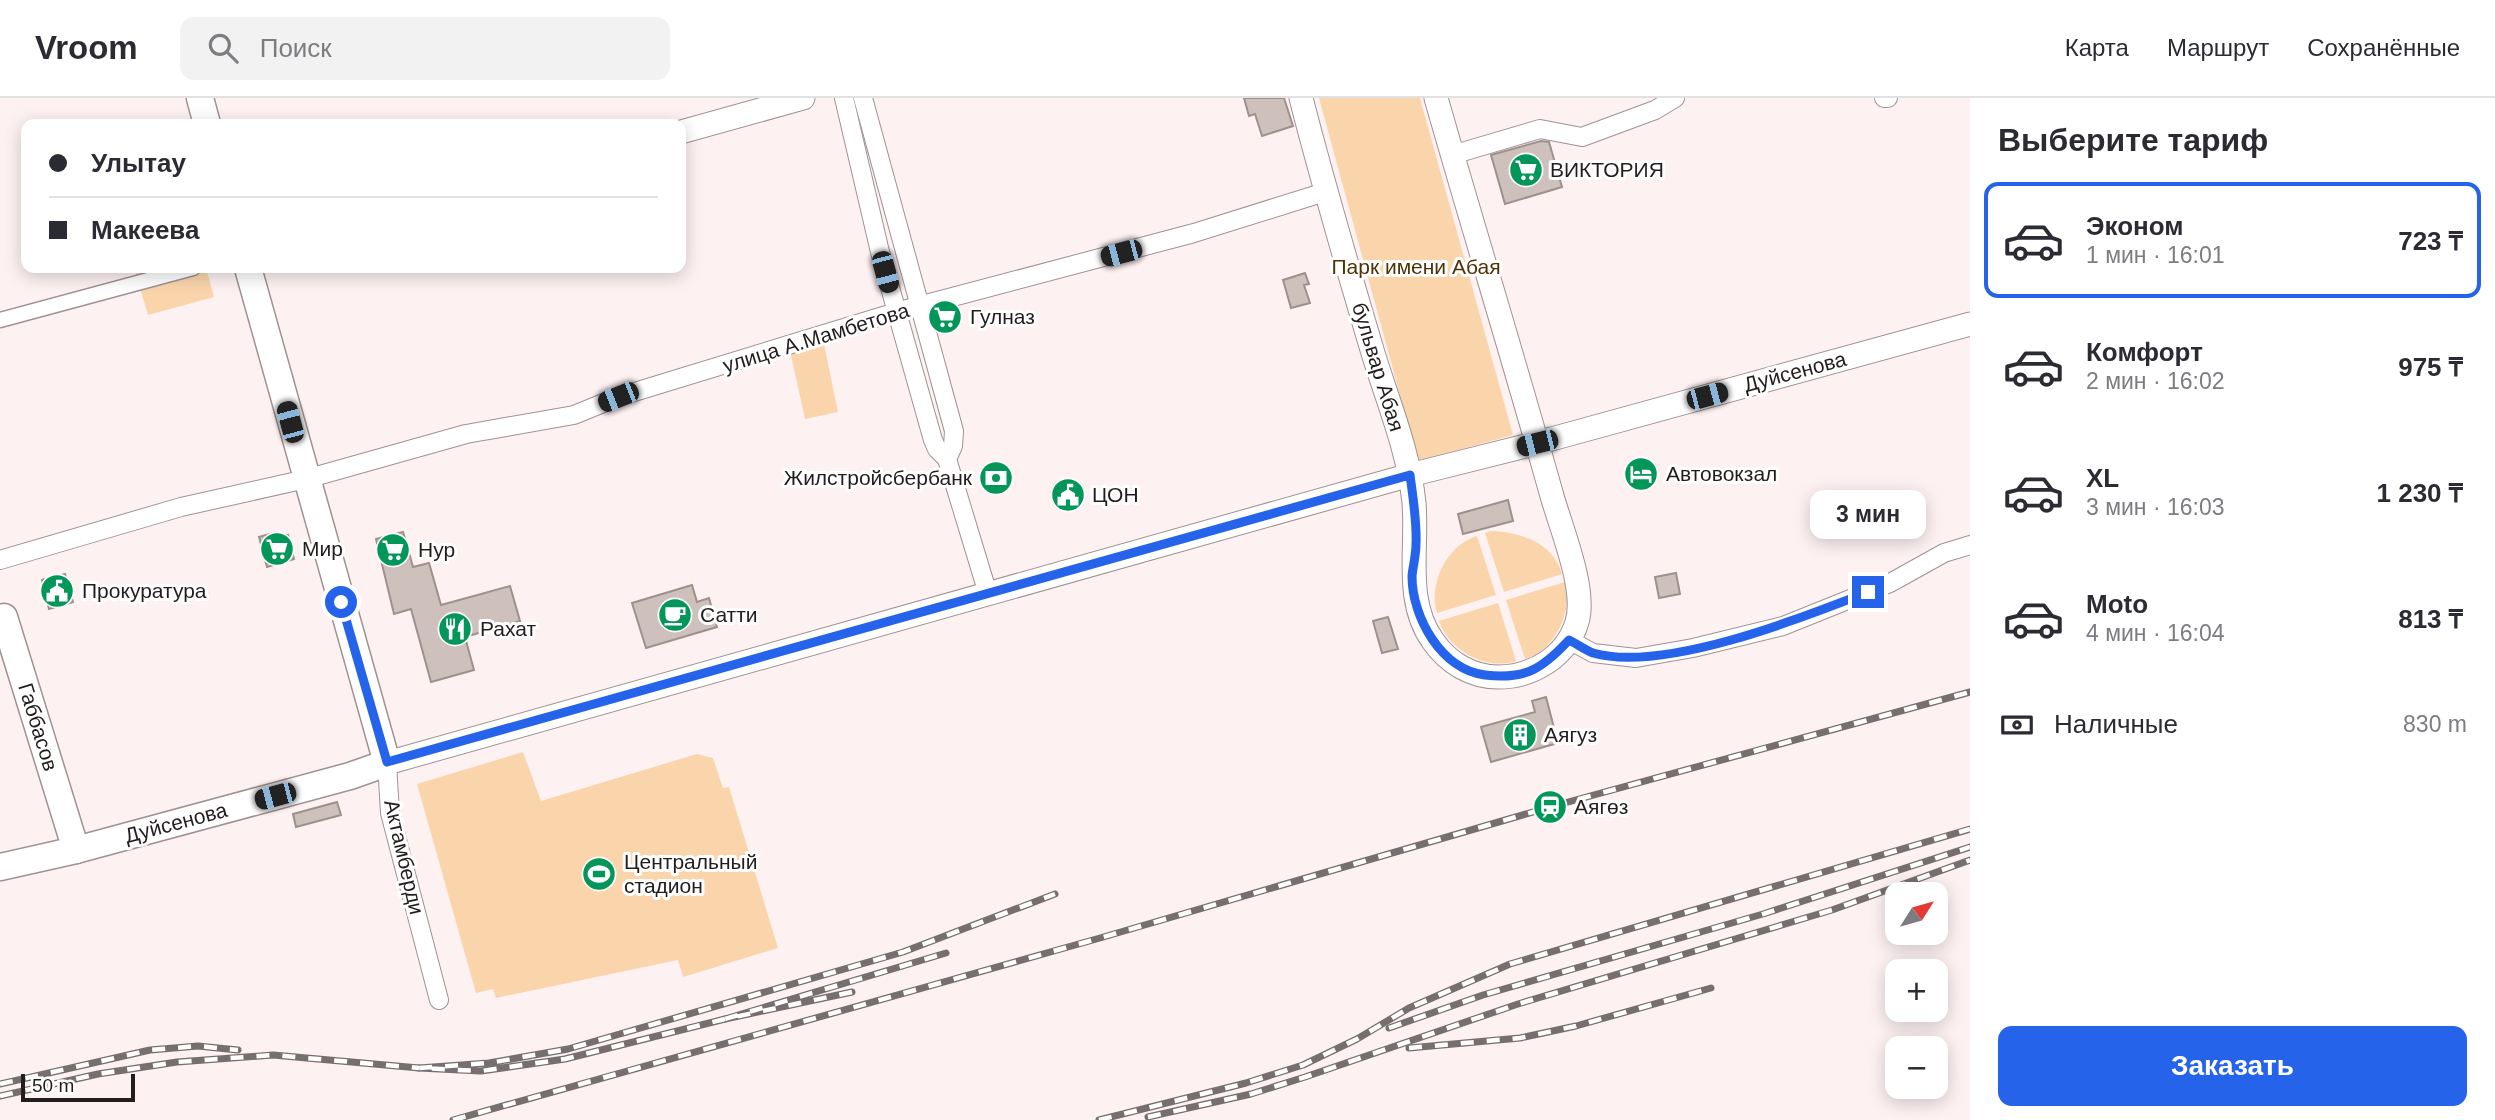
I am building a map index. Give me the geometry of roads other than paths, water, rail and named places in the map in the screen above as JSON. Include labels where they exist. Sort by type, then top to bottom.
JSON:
[{"type":"main road","points":[[200,98],[206,119]]},
{"type":"main road","name":"Актамберди","points":[[249,273],[387,762]]},
{"type":"main road","name":"Габбасов","points":[[1,613],[76,850]]},
{"type":"main road","name":"Дуйсенова","points":[[0,867],[76,850],[350,776],[387,762]]},
{"type":"street","points":[[686,131],[803,98]]},
{"type":"street","points":[[844,98],[859,171],[933,440],[937,449],[947,459],[988,594]]},
{"type":"street","points":[[863,98],[954,431],[953,446],[947,459]]},
{"type":"street","name":"бульвар Абая","points":[[1301,98],[1325,192],[1410,475]]},
{"type":"street","points":[[1410,475],[1416,545],[1412,578],[1422,622],[1433,642],[1451,661],[1472,674],[1498,677],[1525,674],[1546,665],[1569,640],[1578,620],[1578,595],[1537,443],[1436,98]]},
{"type":"street","points":[[1452,155],[1540,129],[1582,137],[1655,110],[1675,98]]},
{"type":"street","name":"улица А.Мамбетова","points":[[0,561],[181,507],[306,479],[466,434],[575,415],[618,397],[896,312],[1194,233],[1325,192]]},
{"type":"street","points":[[0,320],[174,273]]},
{"type":"street","name":"Дуйсенова","points":[[387,762],[1410,475],[1537,443],[1970,324]]},
{"type":"street","points":[[1569,640],[1593,653],[1636,658],[1693,648],[1783,626],[1889,583],[1944,553],[1970,545]]},
{"type":"street","name":"Актамберди","points":[[387,762],[390,813],[439,1000]]},
{"type":"railway","points":[[453,1120],[1100,938],[1550,807],[1970,692]]},
{"type":"railway","points":[[1099,1120],[1246,1083],[1303,1065],[1357,1039],[1409,1008],[1510,964],[1970,829]]},
{"type":"railway","points":[[1389,1028],[1483,995],[1763,914],[1970,847]]},
{"type":"railway","points":[[1148,1117],[1251,1094],[1518,1004],[1832,910],[1970,860]]},
{"type":"railway","points":[[725,1019],[565,1059],[481,1071],[419,1068],[489,1063],[568,1049],[903,952],[1055,894]]},
{"type":"railway","points":[[852,992],[725,1019],[946,953]]},
{"type":"railway","points":[[1409,1048],[1520,1038],[1576,1026],[1711,988]]},
{"type":"railway","points":[[0,1084],[150,1050],[198,1046],[238,1050]]},
{"type":"railway","points":[[0,1096],[98,1074],[177,1062],[273,1055],[419,1068]]},
{"type":"place","name":"ВИКТОРИЯ","points":[[1526,170]]},
{"type":"place","name":"Гулназ","points":[[945,317]]},
{"type":"place","name":"Автовокзал","points":[[1641,474]]},
{"type":"place","name":"Жилстройсбербанк","points":[[996,478]]},
{"type":"place","name":"ЦОН","points":[[1068,495]]},
{"type":"place","name":"Мир","points":[[277,549]]},
{"type":"place","name":"Нур","points":[[393,550]]},
{"type":"place","name":"Прокуратура","points":[[57,591]]},
{"type":"place","name":"Сатти","points":[[675,615]]},
{"type":"place","name":"Рахат","points":[[455,629]]},
{"type":"place","name":"Аягуз","points":[[1520,735]]},
{"type":"place","name":"Аягөз","points":[[1550,807]]},
{"type":"place","name":"Центральный стадион","points":[[599,874]]},
{"type":"park label","name":"Парк имени Абая","points":[[1416,267]]}]
